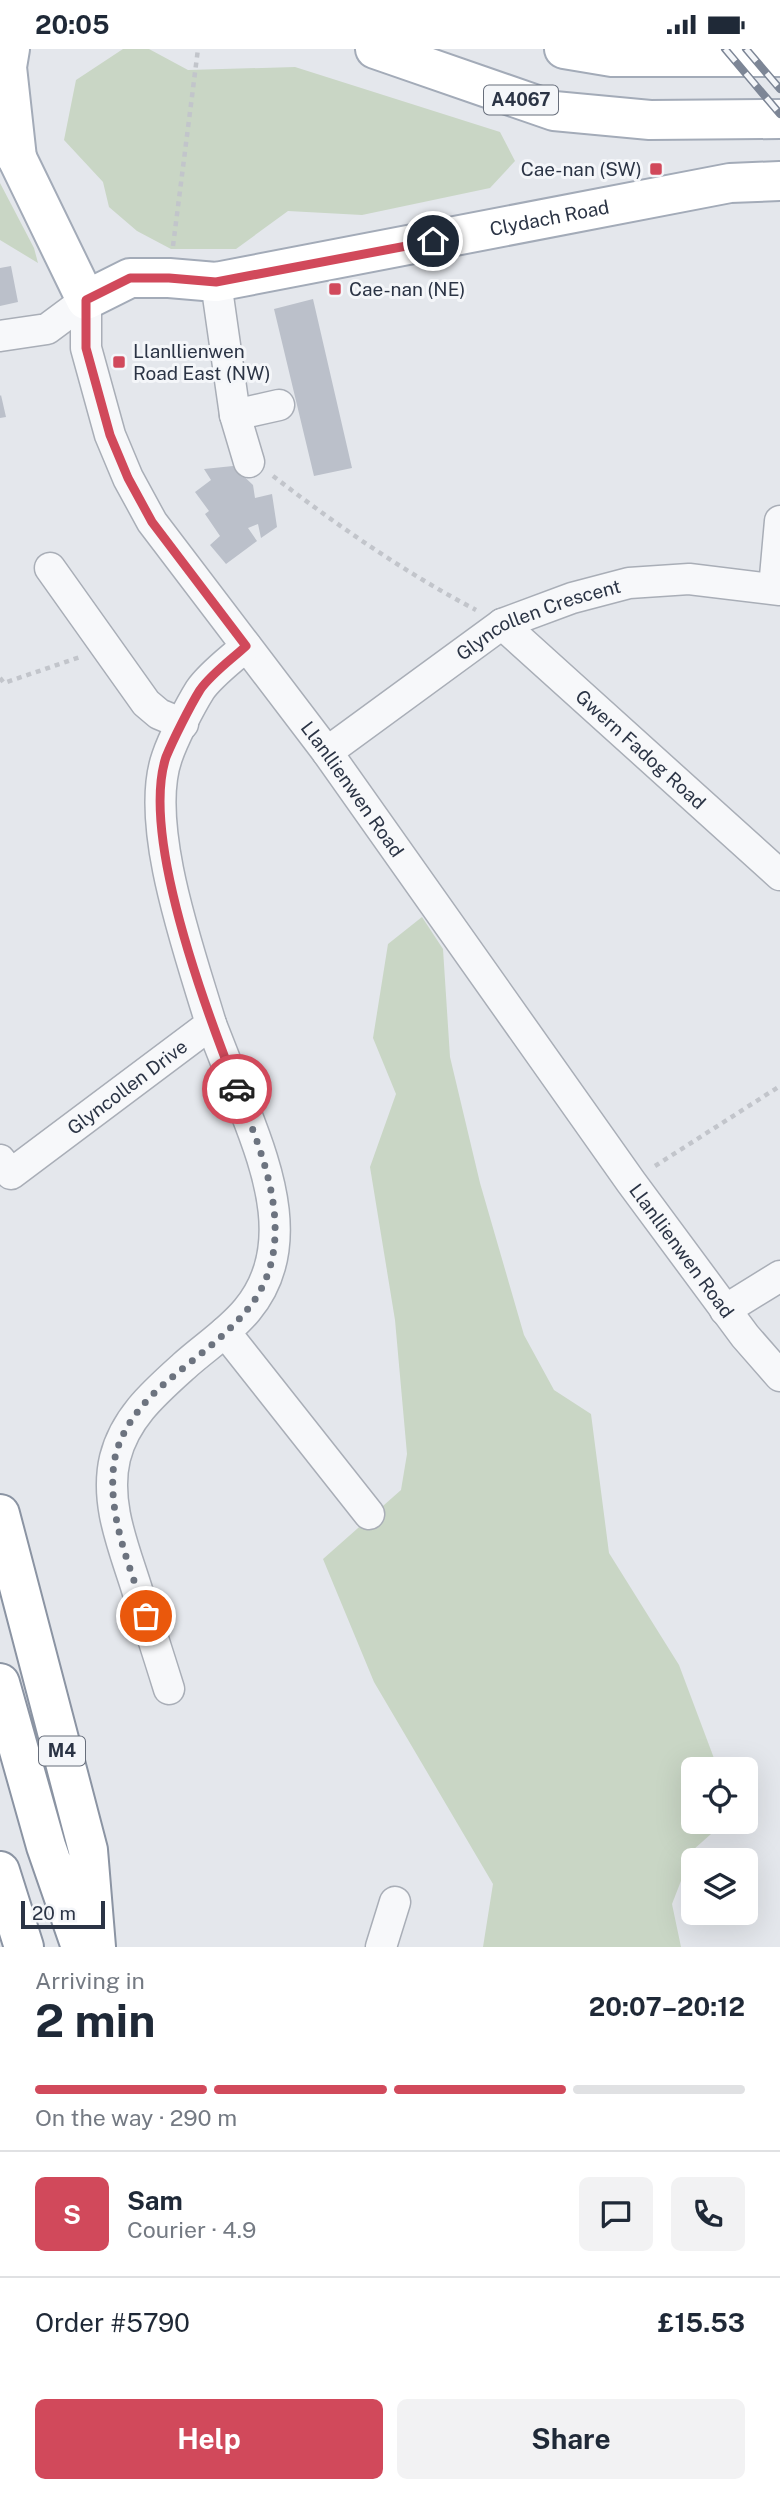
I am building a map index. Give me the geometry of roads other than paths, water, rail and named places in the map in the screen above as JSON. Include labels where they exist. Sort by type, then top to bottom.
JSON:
[{"type":"main road","name":"Llanllienwen Road","points":[[10,49],[7,67],[7,116],[86,300]]},
{"type":"main road","name":"A4067","points":[[375,49],[554,111],[650,120],[780,119]]},
{"type":"main road","points":[[564,49],[612,57],[780,57]]},
{"type":"main road","name":"Clydach Road","points":[[86,300],[130,278],[216,282],[730,183],[780,181]]},
{"type":"main road","name":"M4","points":[[0,1514],[88,1850],[96,1947]]},
{"type":"main road","name":"M4","points":[[0,1683],[46,1846],[80,1947]]},
{"type":"main road","points":[[3,1889],[24,1947]]},
{"type":"street","points":[[216,282],[235,415],[247,456]]},
{"type":"street","name":"Clydach Road","points":[[0,336],[47,329],[86,300]]},
{"type":"street","name":"Llanllienwen Road","points":[[86,300],[86,348],[110,435],[128,478],[152,522],[327,752],[631,1182],[725,1310],[780,1375]]},
{"type":"street","points":[[235,415],[279,405]]},
{"type":"street","points":[[777,589],[780,521]]},
{"type":"street","points":[[50,568],[146,703],[159,714],[183,724]]},
{"type":"street","name":"Glyncollen Crescent","points":[[327,752],[502,624],[572,598],[629,583],[688,579],[777,589]]},
{"type":"street","name":"Gwern Fadog Road","points":[[502,624],[780,875]]},
{"type":"street","points":[[169,1689],[117,1527],[112,1493],[115,1460],[124,1430],[147,1400],[248,1309],[265,1280],[275,1245],[274,1208],[265,1161],[211,1024],[184,935],[163,847],[161,793],[166,758],[201,689],[246,646]]},
{"type":"street","name":"Glyncollen Drive","points":[[0,1160],[11,1174],[211,1024]]},
{"type":"street","points":[[725,1310],[780,1276]]},
{"type":"street","points":[[225,1332],[369,1514]]},
{"type":"street","points":[[381,1947],[395,1902]]},
{"type":"railway","points":[[725,49],[780,114]]},
{"type":"railway","points":[[746,49],[780,89]]},
{"type":"place","name":"Cae-nan (SW)","points":[[656,169]]},
{"type":"place","name":"Cae-nan (NE)","points":[[335,289]]},
{"type":"place","name":"Llanllienwen Road East (NW)","points":[[119,362]]}]
